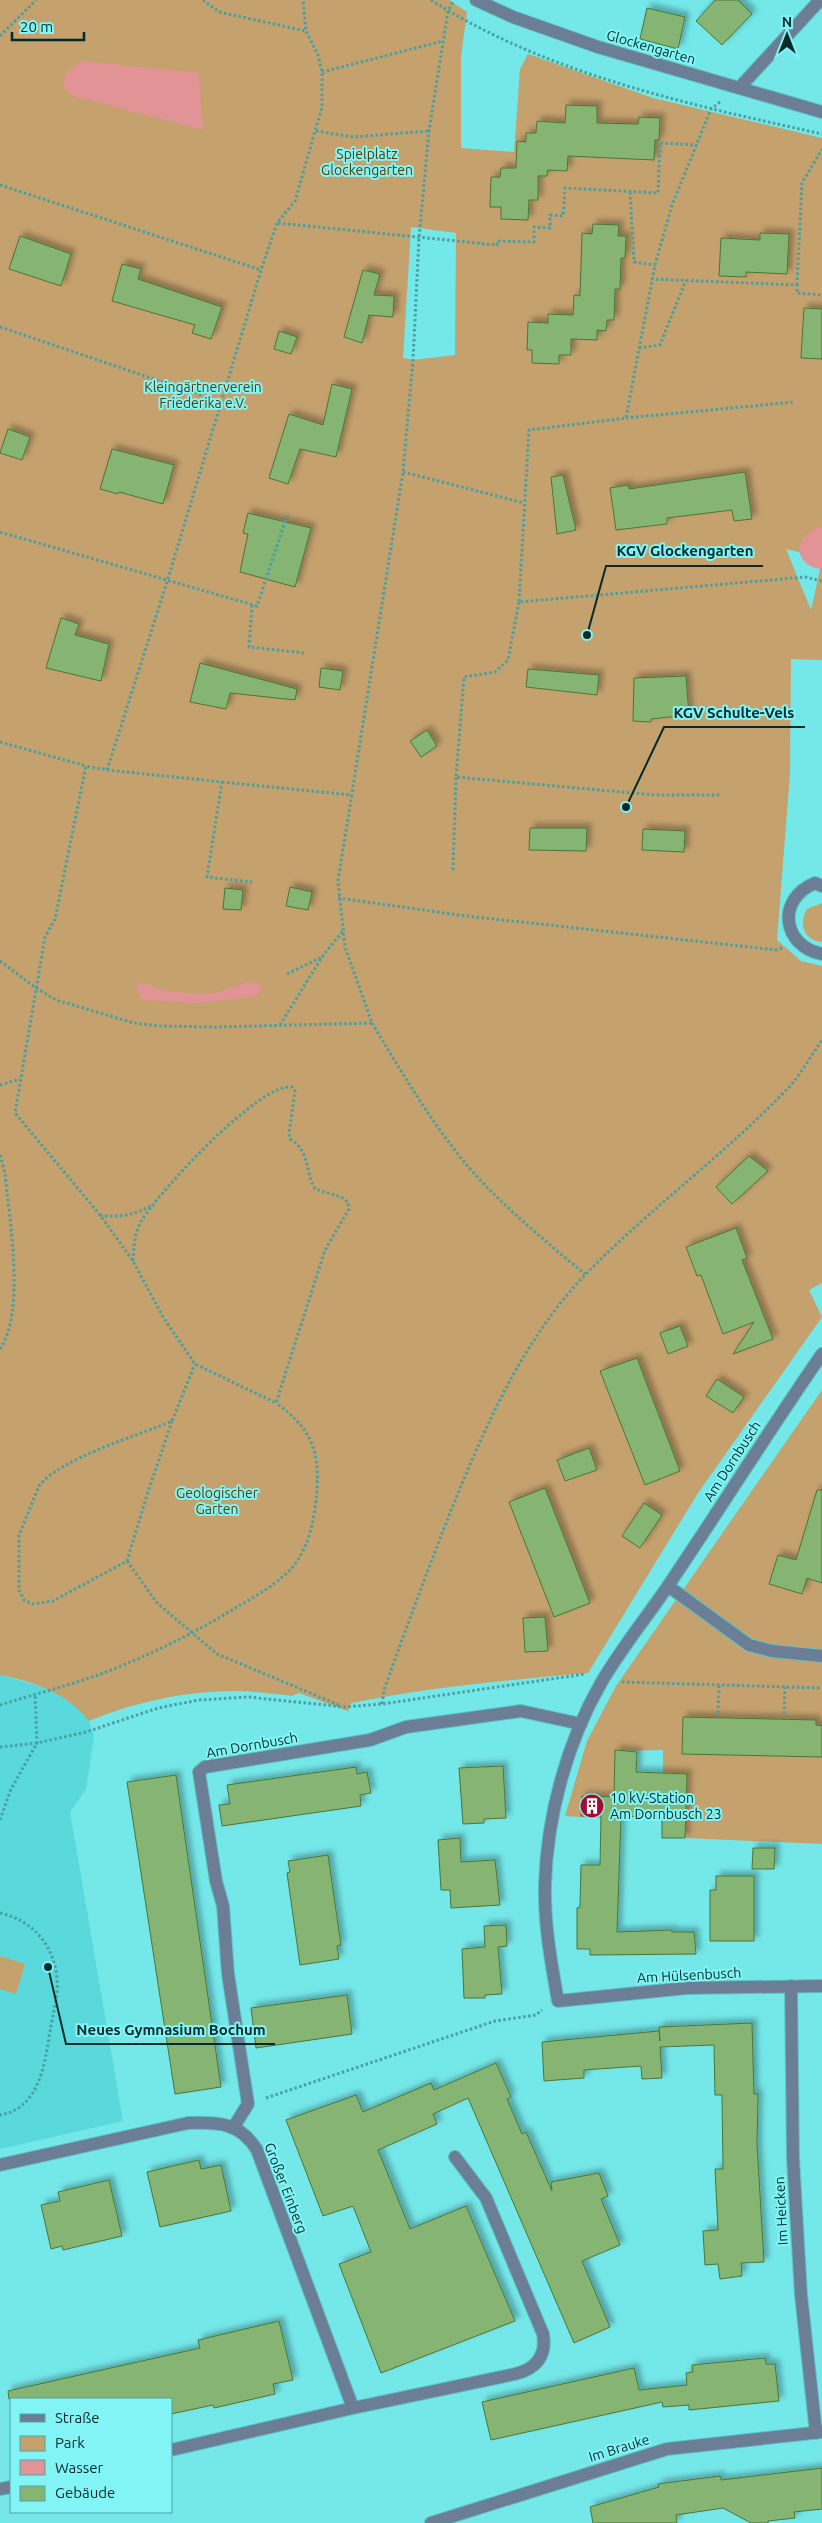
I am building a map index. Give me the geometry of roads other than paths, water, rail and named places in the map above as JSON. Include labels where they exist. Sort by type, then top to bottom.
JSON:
[{"type":"street","name":"Glockengarten","points":[[476,0],[513,17],[598,47],[740,86],[822,112]]},
{"type":"street","points":[[740,86],[820,0]]},
{"type":"street","points":[[822,886],[815,883],[802,889],[793,899],[789,912],[790,926],[796,940],[809,951],[822,954]]},
{"type":"street","name":"Am Dornbusch","points":[[558,2000],[548,1946],[545,1885],[547,1855],[560,1785],[580,1724],[602,1681],[668,1586],[761,1443],[822,1354]]},
{"type":"street","points":[[668,1586],[749,1645],[772,1652],[822,1656]]},
{"type":"street","name":"Am Dornbusch","points":[[234,2128],[248,2104],[228,1974],[223,1906],[216,1881],[199,1772],[205,1766],[370,1740],[406,1727],[521,1711],[580,1724]]},
{"type":"street","name":"Im Heicken","points":[[791,1986],[792,2159],[801,2295],[819,2433]]},
{"type":"street","name":"Am Hülsenbusch","points":[[558,2000],[687,1988],[822,1986]]},
{"type":"street","name":"Großer Einberg","points":[[0,2165],[188,2123],[216,2122],[234,2128],[251,2141],[256,2150],[353,2408]]},
{"type":"street","points":[[172,2450],[526,2371],[536,2364],[545,2344],[543,2334],[486,2198],[455,2157]]},
{"type":"street","name":"Im Brauke","points":[[431,2523],[667,2449],[819,2433]]},
{"type":"water","points":[[82,61],[199,73],[203,130],[70,95],[63,85],[67,71]]},
{"type":"water","points":[[822,526],[822,569],[812,567],[805,562],[801,556],[800,549],[801,542],[805,536],[812,530]]},
{"type":"water","points":[[251,981],[258,984],[261,988],[260,993],[254,997],[197,1003],[145,1000],[140,998],[137,984],[143,983],[169,992],[213,994]]},
{"type":"place","name":"KGV Glockengarten","points":[[587,635]]},
{"type":"place","name":"KGV Schulte-Vels","points":[[626,807]]},
{"type":"place","name":"10 kV-Station Am Dornbusch 23","points":[[592,1806]]},
{"type":"place","name":"Neues Gymnasium Bochum","points":[[48,1967]]},
{"type":"park label","name":"Spielplatz Glockengarten","points":[[367,162]]},
{"type":"park label","name":"Kleingärtnerverein Friederika e.V.","points":[[203,396]]},
{"type":"park label","name":"Geologischer Garten","points":[[217,1502]]}]
